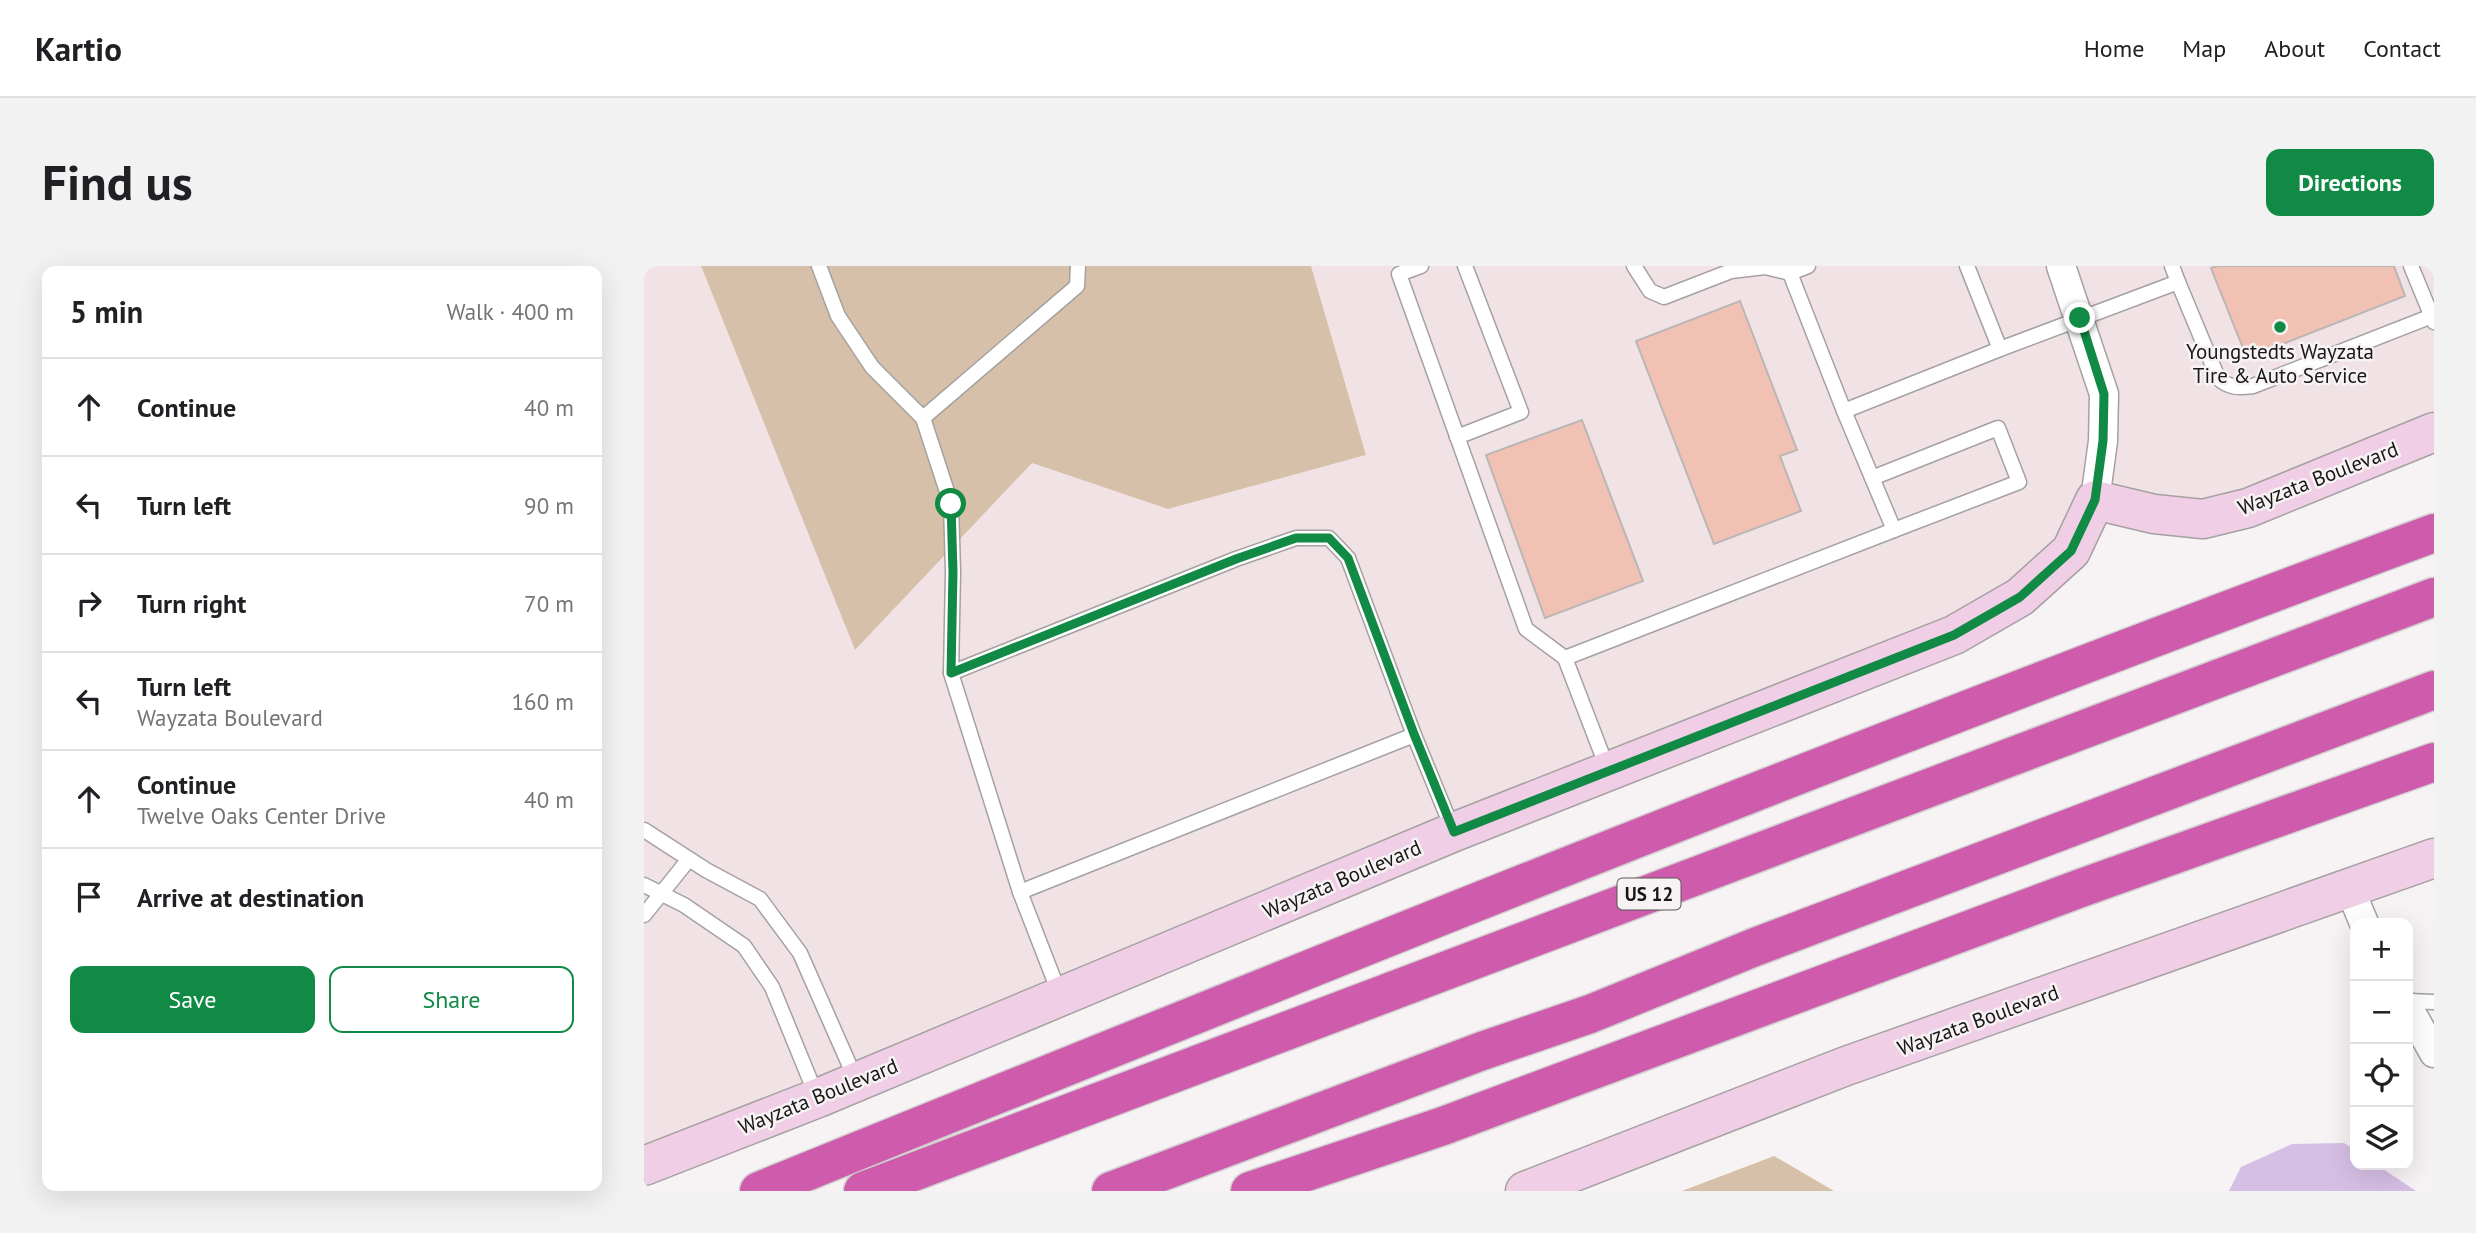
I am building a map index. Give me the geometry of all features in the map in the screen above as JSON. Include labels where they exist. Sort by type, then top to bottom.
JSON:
[{"type":"highway","points":[[2219,612],[2434,518]]},
{"type":"highway","points":[[759,1191],[1525,882],[2219,612],[2434,533]]},
{"type":"highway","name":"US 12","points":[[863,1191],[2434,597]]},
{"type":"highway","points":[[1111,1191],[1469,1056],[1590,1014],[1755,947],[2434,690]]},
{"type":"highway","points":[[1250,1191],[1443,1126],[2081,888],[2434,762]]},
{"type":"street","points":[[2061,266],[2104,394],[2103,441],[2095,500]]},
{"type":"street","name":"Wayzata Boulevard","points":[[644,1166],[857,1082],[1454,832],[1954,635],[2020,597],[2071,551],[2095,500],[2154,514],[2203,519],[2248,508],[2434,432]]},
{"type":"street","name":"Wayzata Boulevard","points":[[1525,1191],[1846,1066],[2434,858]]},
{"type":"street","points":[[2349,887],[2362,918]]},
{"type":"street","points":[[2413,1016],[2434,1053]]},
{"type":"lane","points":[[819,266],[838,316],[872,367],[923,418],[951,504],[951,673],[1020,892],[1061,996]]},
{"type":"lane","points":[[923,418],[1077,286],[1078,266]]},
{"type":"lane","points":[[1421,266],[1399,274],[1526,629],[1566,658],[1608,772]]},
{"type":"lane","points":[[1457,437],[1521,412],[1465,266]]},
{"type":"lane","points":[[1633,266],[1650,291],[1664,297],[1731,271],[1765,267],[1790,273],[1808,266]]},
{"type":"lane","points":[[1967,266],[2000,349]]},
{"type":"lane","points":[[2172,266],[2218,378],[2233,387],[2253,386],[2433,319],[2411,266]]},
{"type":"lane","points":[[1790,273],[1894,530]]},
{"type":"lane","points":[[1844,411],[2178,282]]},
{"type":"lane","points":[[1566,658],[2019,482],[1998,428],[1872,478]]},
{"type":"lane","points":[[951,673],[1236,559],[1296,538],[1329,538],[1348,558],[1454,832]]},
{"type":"lane","points":[[1020,892],[1414,734]]},
{"type":"lane","points":[[644,830],[760,899],[800,953],[857,1082]]},
{"type":"lane","points":[[644,915],[690,859]]},
{"type":"lane","points":[[644,885],[684,905],[744,946],[772,987],[818,1098]]},
{"type":"lane","points":[[2413,1001],[2434,1002]]},
{"type":"shaded area","points":[[644,266],[701,266],[855,650],[1032,463],[1168,509],[1366,455],[1311,266],[2434,266],[2434,432],[2248,508],[2095,501],[2020,597],[644,1166]]},
{"type":"shaded area","points":[[701,266],[1311,266],[1366,455],[1168,509],[1032,463],[855,650]]},
{"type":"shaded area","points":[[2344,1143],[2350,1147],[2350,1170],[2384,1170],[2416,1191],[2229,1191],[2241,1167],[2292,1144]]},
{"type":"shaded area","points":[[1774,1156],[1834,1191],[1682,1191]]},
{"type":"building","name":"Youngstedts Wayzata Tire & Auto Service","points":[[2394,266],[2405,296],[2247,358],[2211,268]]},
{"type":"building","points":[[1740,301],[1797,450],[1780,456],[1801,511],[1714,544],[1636,341]]},
{"type":"building","points":[[1582,420],[1643,581],[1545,618],[1486,455]]},
{"type":"place","name":"Youngstedts Wayzata Tire & Auto Service","points":[[2280,327]]},
{"type":"route","points":[[951,504],[951,673],[1236,559],[1296,538],[1329,538],[1348,558],[1454,832],[1954,635],[2020,597],[2071,551],[2095,500],[2103,441],[2104,394],[2080,318]]}]
